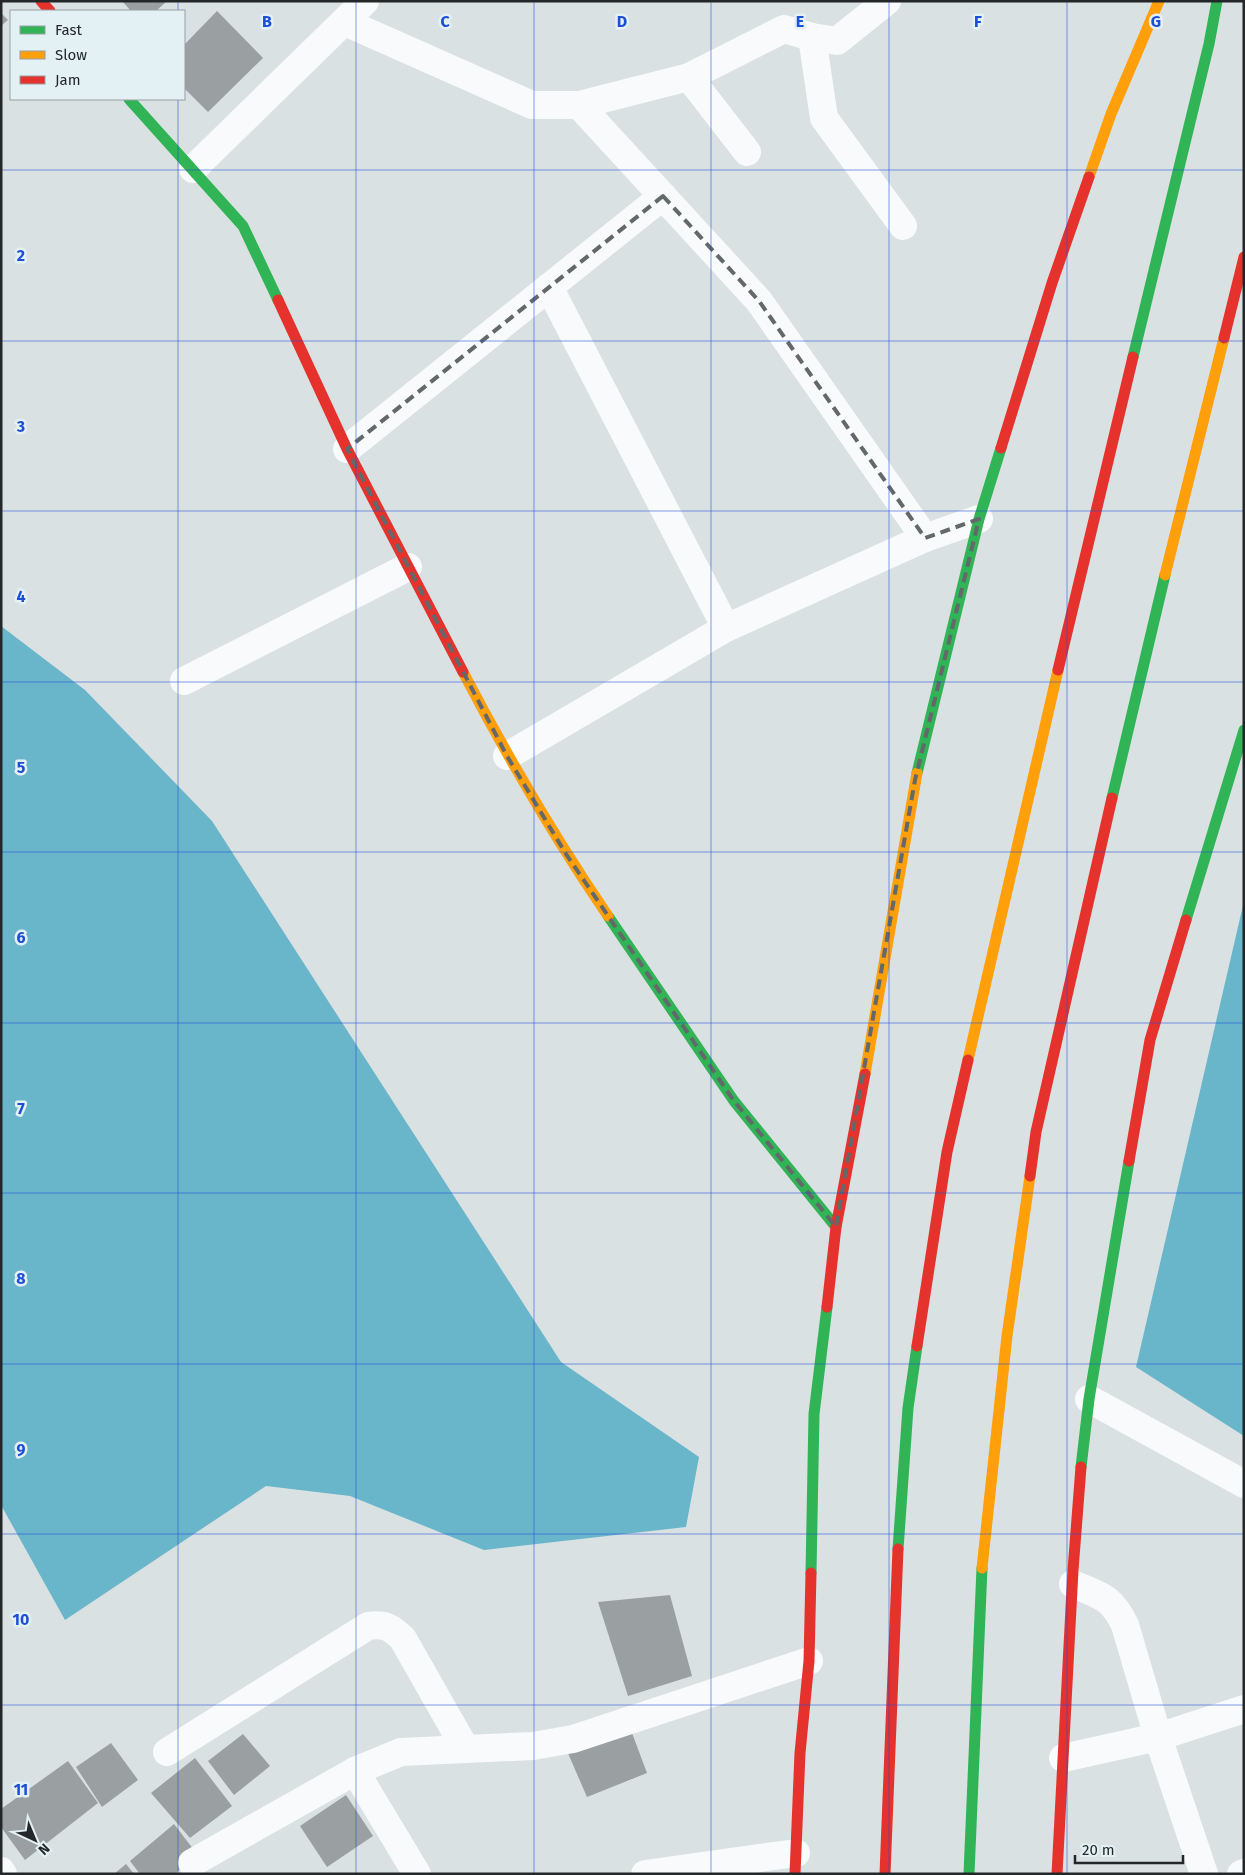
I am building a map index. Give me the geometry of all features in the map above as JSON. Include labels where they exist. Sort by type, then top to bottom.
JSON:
[{"type":"main road","points":[[796,1864],[800,1753],[809,1661],[809,1572],[814,1414],[836,1227],[873,1032],[915,780],[979,518],[1052,283],[1105,132],[1160,1]]},
{"type":"main road","points":[[885,1874],[897,1570],[908,1408],[949,1142],[1016,843],[1209,44],[1216,1]]},
{"type":"main road","points":[[130,100],[243,226],[347,449],[507,756],[566,854],[734,1101],[836,1227]]},
{"type":"main road","points":[[969,1874],[981,1577],[997,1427],[1036,1132],[1132,709],[1244,257]]},
{"type":"main road","points":[[1056,1874],[1073,1577],[1083,1441],[1089,1399],[1150,1040],[1244,730]]},
{"type":"street","points":[[193,169],[365,1]]},
{"type":"street","points":[[345,22],[532,105],[579,105],[689,77],[784,30],[812,38],[837,41],[887,1]]},
{"type":"street","points":[[812,38],[824,118],[903,226]]},
{"type":"street","points":[[689,77],[747,152]]},
{"type":"street","points":[[579,105],[759,301],[925,538]]},
{"type":"street","points":[[347,449],[663,196]]},
{"type":"street","points":[[549,287],[726,628]]},
{"type":"street","points":[[507,756],[726,628],[925,538],[979,518]]},
{"type":"street","points":[[184,682],[408,567]]},
{"type":"street","points":[[1089,1399],[1244,1484]]},
{"type":"street","points":[[1073,1577],[1107,1598],[1117,1609],[1125,1626],[1158,1738],[1204,1874]]},
{"type":"street","points":[[167,1752],[368,1626],[380,1624],[393,1628],[403,1639],[465,1748]]},
{"type":"street","points":[[192,1863],[356,1771],[401,1752],[533,1746],[573,1739],[809,1661]]},
{"type":"street","points":[[1063,1758],[1158,1738],[1244,1709]]},
{"type":"street","points":[[356,1771],[417,1874]]},
{"type":"street","points":[[645,1874],[796,1864]]},
{"type":"highlighted area","points":[[663,196],[759,301],[925,538],[979,519],[915,780],[836,1227],[734,1101],[566,854],[507,756],[347,449]]},
{"type":"water","points":[[1,626],[85,690],[212,821],[561,1362],[699,1457],[686,1527],[484,1550],[350,1496],[266,1486],[65,1620],[1,1505]]},
{"type":"water","points":[[1244,901],[1244,1436],[1136,1367]]},
{"type":"building","points":[[122,1],[167,1],[157,10],[130,10]]},
{"type":"building","points":[[217,11],[263,58],[208,112],[185,89],[185,44]]},
{"type":"building","points":[[1,13],[8,20],[1,26]]},
{"type":"building","points":[[670,1595],[692,1676],[628,1696],[598,1602]]},
{"type":"building","points":[[629,1725],[647,1773],[587,1797],[564,1744]]},
{"type":"building","points":[[243,1734],[270,1766],[234,1795],[208,1761]]},
{"type":"building","points":[[111,1743],[138,1780],[102,1807],[76,1767]]},
{"type":"building","points":[[195,1758],[232,1806],[190,1838],[151,1793]]},
{"type":"building","points":[[68,1761],[98,1803],[25,1860],[1,1827],[1,1809]]},
{"type":"building","points":[[346,1795],[373,1836],[327,1867],[300,1826]]},
{"type":"building","points":[[174,1824],[197,1854],[175,1874],[140,1874],[130,1861]]},
{"type":"building","points":[[126,1864],[134,1874],[114,1874]]},
{"type":"traffic: fast","points":[[1133,357],[1209,44],[1217,1]]},
{"type":"traffic: fast","points":[[130,100],[243,226],[278,300]]},
{"type":"traffic: fast","points":[[917,773],[979,519],[1001,448]]},
{"type":"traffic: fast","points":[[1112,798],[1165,575]]},
{"type":"traffic: fast","points":[[1186,920],[1244,730]]},
{"type":"traffic: fast","points":[[608,916],[734,1101],[836,1227]]},
{"type":"traffic: fast","points":[[1081,1467],[1089,1399],[1129,1161]]},
{"type":"traffic: fast","points":[[811,1573],[814,1414],[827,1307]]},
{"type":"traffic: fast","points":[[898,1549],[908,1408],[917,1346]]},
{"type":"traffic: fast","points":[[969,1874],[982,1568]]},
{"type":"traffic: slow","points":[[1089,177],[1111,114],[1159,1]]},
{"type":"traffic: slow","points":[[1165,575],[1224,338]]},
{"type":"traffic: slow","points":[[968,1060],[1058,670]]},
{"type":"traffic: slow","points":[[463,672],[532,796],[608,916]]},
{"type":"traffic: slow","points":[[865,1074],[917,773]]},
{"type":"traffic: slow","points":[[982,1568],[1007,1336],[1030,1176]]},
{"type":"traffic: jam","points":[[41,1],[49,10]]},
{"type":"traffic: jam","points":[[1001,448],[1052,283],[1089,177]]},
{"type":"traffic: jam","points":[[1224,338],[1244,257]]},
{"type":"traffic: jam","points":[[278,300],[347,449],[463,672]]},
{"type":"traffic: jam","points":[[1058,670],[1133,357]]},
{"type":"traffic: jam","points":[[1030,1176],[1036,1132],[1112,798]]},
{"type":"traffic: jam","points":[[1129,1161],[1150,1040],[1186,920]]},
{"type":"traffic: jam","points":[[917,1346],[947,1152],[968,1060]]},
{"type":"traffic: jam","points":[[827,1307],[836,1227],[865,1074]]},
{"type":"traffic: jam","points":[[1057,1874],[1073,1570],[1081,1467]]},
{"type":"traffic: jam","points":[[885,1874],[898,1549]]},
{"type":"traffic: jam","points":[[795,1874],[800,1753],[809,1661],[811,1573]]}]
